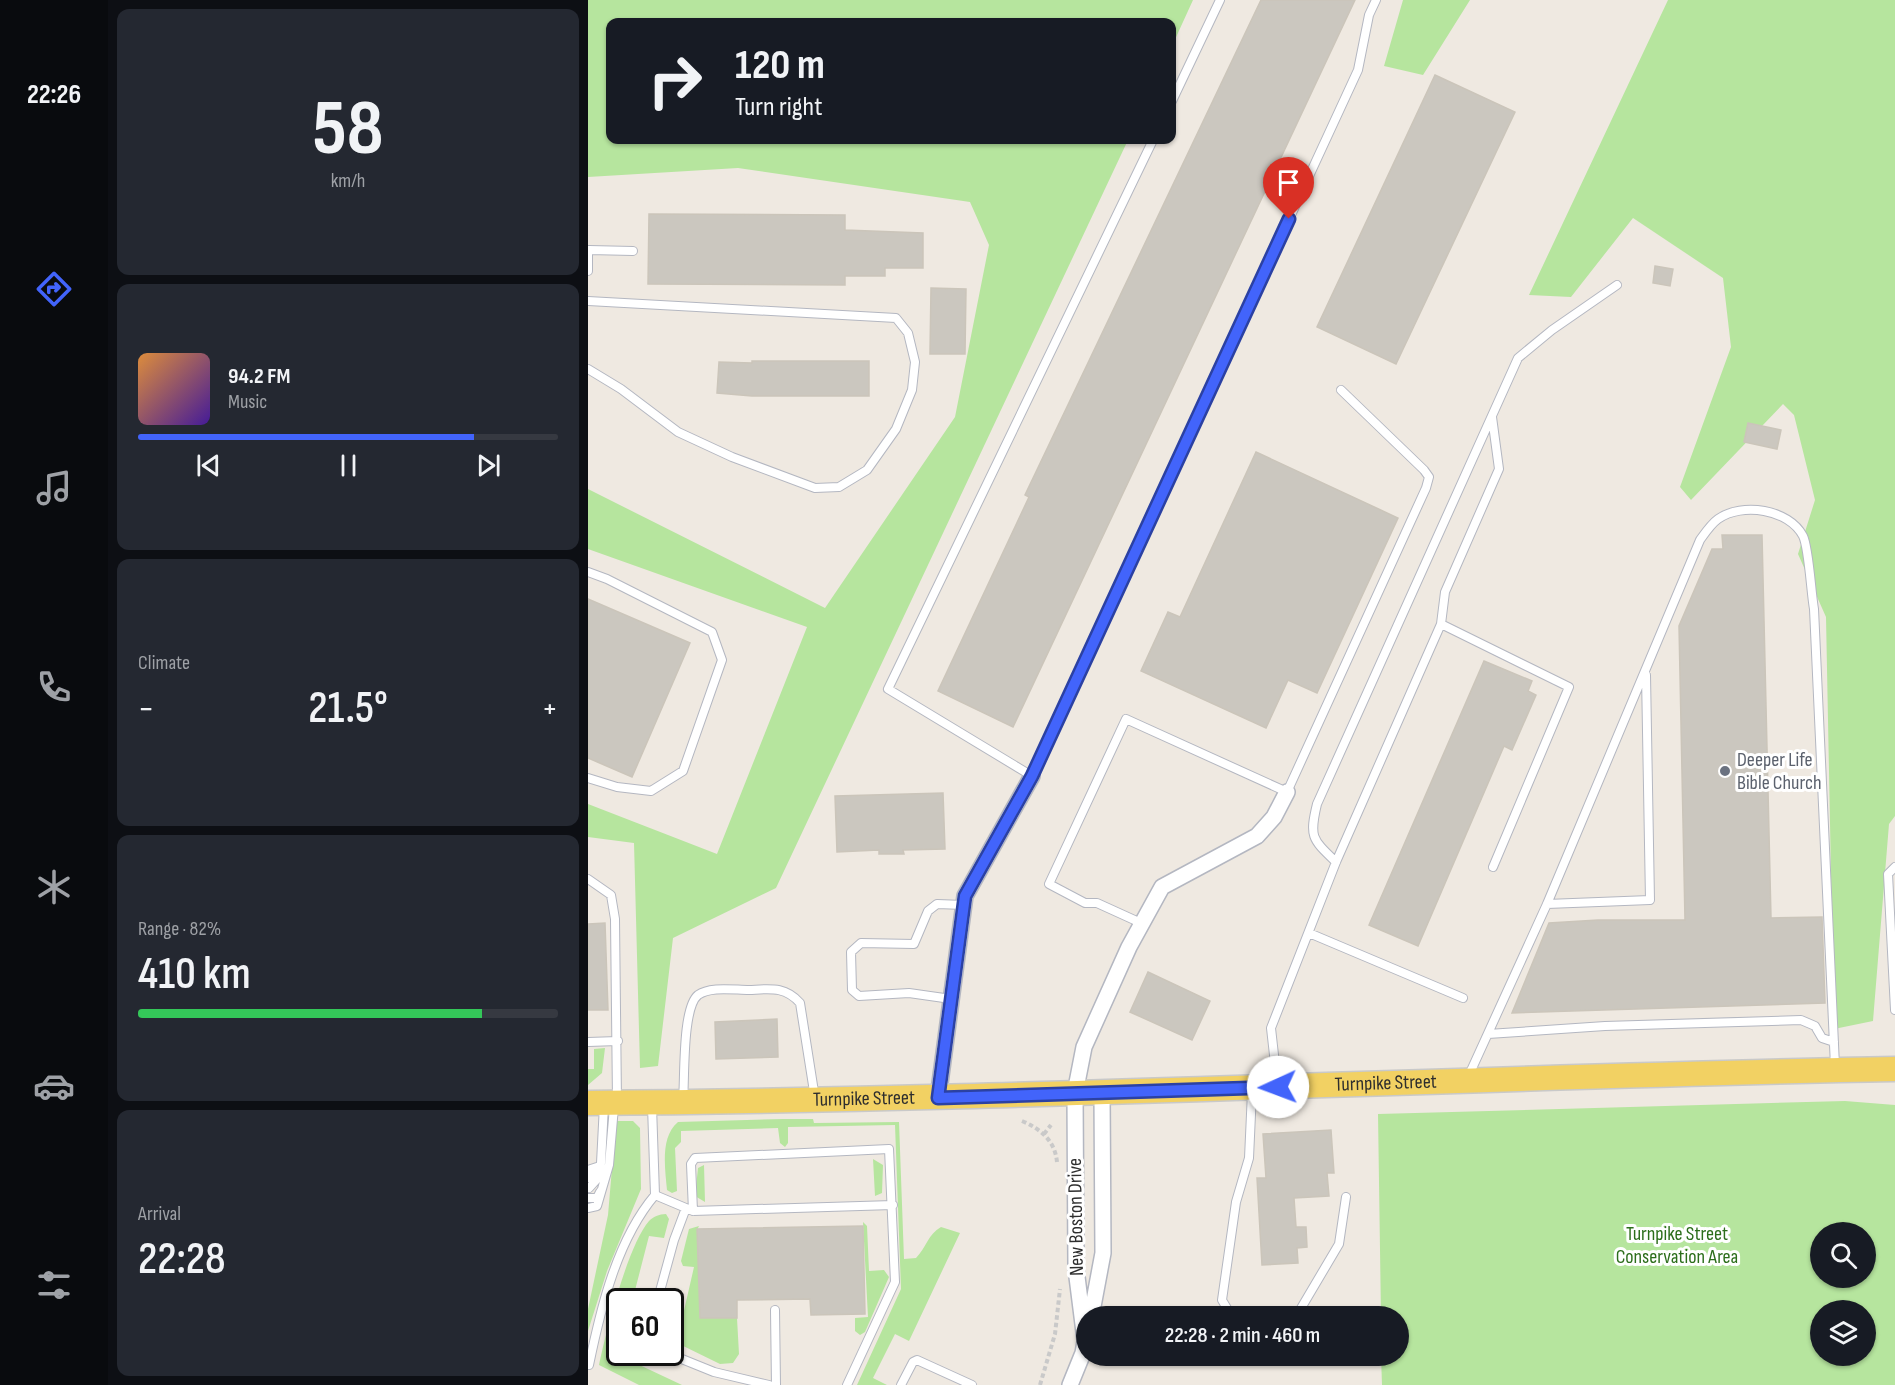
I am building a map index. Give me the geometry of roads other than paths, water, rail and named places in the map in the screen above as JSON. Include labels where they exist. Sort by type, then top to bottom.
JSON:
[{"type":"main road","name":"Turnpike Street","points":[[606,1103],[938,1098],[1278,1087],[1350,1082],[1466,1082],[1895,1069]]},
{"type":"street","points":[[938,1098],[965,896],[1032,776]]},
{"type":"street","name":"New Boston Drive","points":[[1081,1306],[1076,1269],[1075,1093],[1084,1047],[1141,923],[1162,887],[1257,836],[1274,816],[1287,792]]},
{"type":"street","name":"New Boston Drive","points":[[1093,1306],[1103,1253],[1102,1093]]},
{"type":"street","name":"New Boston Drive","points":[[1070,1385],[1076,1366]]},
{"type":"lane","points":[[1176,93],[1220,0]]},
{"type":"lane","points":[[1151,144],[888,689],[1032,776],[1358,69],[1369,15],[1376,0]]},
{"type":"lane","points":[[588,271],[589,250],[633,251]]},
{"type":"lane","points":[[1336,862],[1318,844],[1311,828],[1317,804],[1518,358],[1552,330],[1617,285]]},
{"type":"lane","points":[[588,302],[896,318],[908,333],[915,362],[912,390],[896,429],[867,470],[839,487],[815,488],[732,457],[678,432],[621,389],[588,369]]},
{"type":"lane","points":[[1141,923],[1097,903],[1085,903],[1049,884],[1126,719],[1287,792],[1429,477],[1341,390]]},
{"type":"lane","points":[[1278,1087],[1271,1028],[1336,862],[1441,624],[1445,592],[1499,468],[1491,417]]},
{"type":"lane","points":[[1466,1082],[1547,904],[1700,540],[1716,520],[1734,511],[1767,512],[1790,520],[1804,537],[1814,609],[1836,1070]]},
{"type":"lane","points":[[588,572],[607,579],[712,632],[722,660],[683,771],[651,790],[617,787],[588,777]]},
{"type":"lane","points":[[1441,624],[1569,687],[1493,867]]},
{"type":"lane","points":[[1547,904],[1650,900],[1646,670]]},
{"type":"lane","points":[[1895,867],[1888,874],[1895,1010]]},
{"type":"lane","points":[[588,879],[611,895],[615,919],[618,1041],[606,1103],[600,1166],[588,1188]]},
{"type":"lane","points":[[951,999],[909,993],[859,996],[852,990],[851,952],[861,943],[914,944],[928,912],[937,904],[964,905]]},
{"type":"lane","points":[[1309,933],[1463,998]]},
{"type":"lane","points":[[683,1101],[688,1011],[698,995],[711,990],[763,989],[791,992],[800,1003],[815,1100]]},
{"type":"lane","points":[[1488,1034],[1605,1026],[1801,1020],[1815,1026],[1822,1038],[1834,1042]]},
{"type":"lane","points":[[588,1042],[618,1041]]},
{"type":"lane","points":[[1252,1087],[1249,1158],[1236,1202],[1222,1300],[1231,1316],[1297,1315],[1339,1244],[1346,1197]]},
{"type":"lane","points":[[589,1365],[613,1275],[634,1226],[655,1195],[652,1102]]},
{"type":"lane","points":[[588,1208],[597,1206],[609,1165],[606,1103]]},
{"type":"lane","points":[[661,1288],[674,1240],[690,1210],[691,1164],[694,1158],[890,1149],[894,1287],[847,1385]]},
{"type":"lane","points":[[588,1188],[609,1165]]},
{"type":"lane","points":[[588,1198],[598,1197],[609,1165]]},
{"type":"lane","points":[[588,1170],[600,1166]]},
{"type":"lane","points":[[588,1178],[600,1166]]},
{"type":"lane","points":[[655,1195],[690,1210],[893,1204]]},
{"type":"lane","points":[[775,1310],[776,1385]]},
{"type":"lane","points":[[684,1360],[714,1372],[769,1385]]},
{"type":"lane","points":[[901,1385],[913,1362],[917,1360],[972,1385]]},
{"type":"place","name":"Deeper Life Bible Church","points":[[1725,771]]},
{"type":"park label","name":"Turnpike Street Conservation Area","points":[[1677,1246]]}]
